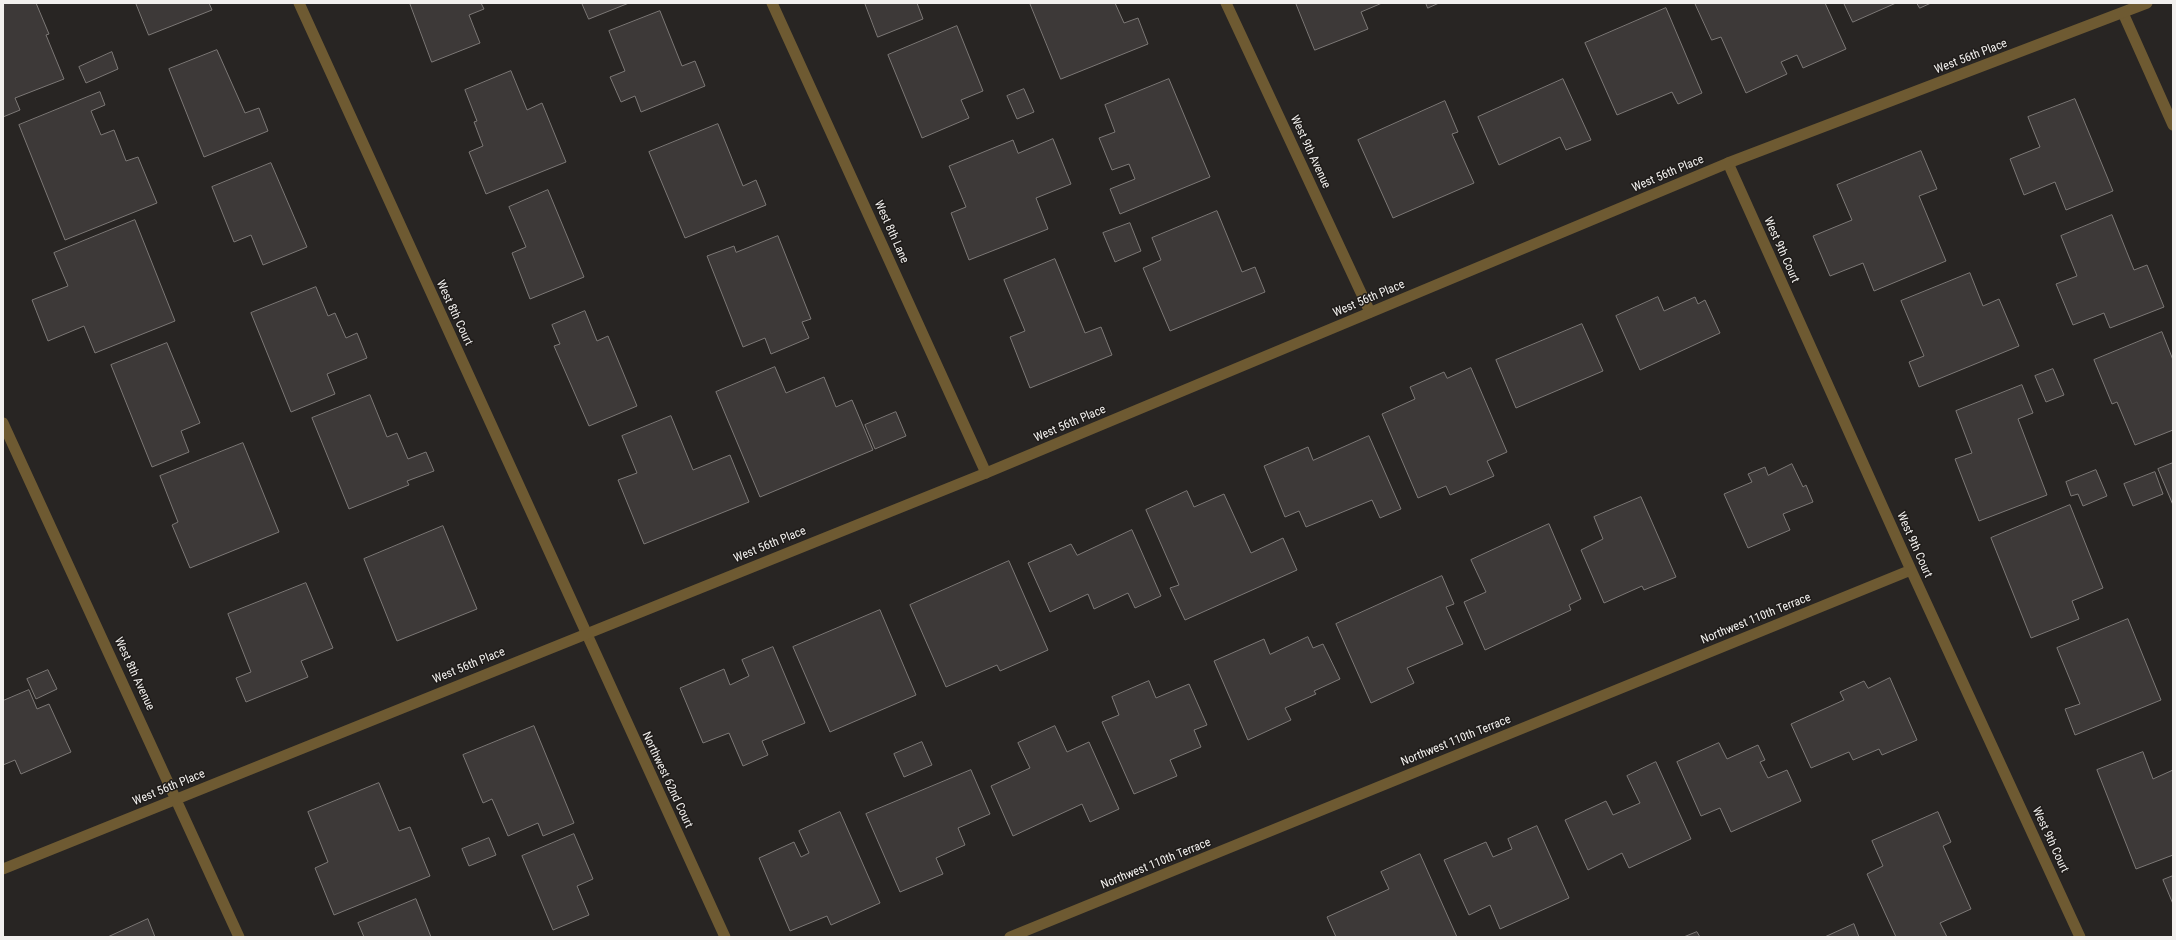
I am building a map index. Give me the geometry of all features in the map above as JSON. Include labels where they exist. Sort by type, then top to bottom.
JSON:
[{"type":"street","name":"West 8th Court","points":[[299,3],[586,633]]},
{"type":"street","name":"West 8th Lane","points":[[772,3],[986,473]]},
{"type":"street","name":"West 9th Avenue","points":[[1226,3],[1370,312]]},
{"type":"street","name":"West 56th Place","points":[[3,869],[986,473],[1728,163],[2147,3]]},
{"type":"street","points":[[2123,13],[2173,125]]},
{"type":"street","name":"West 9th Court","points":[[1728,163],[1911,570],[2080,937]]},
{"type":"street","name":"West 8th Avenue","points":[[3,423],[177,798],[239,937]]},
{"type":"street","name":"Northwest 110th Terrace","points":[[1010,937],[1911,570]]},
{"type":"street","name":"Northwest 62nd Court","points":[[586,633],[725,937]]},
{"type":"building","points":[[4,3],[36,3],[49,34],[46,35],[64,79],[15,98],[20,110],[3,117]]},
{"type":"building","points":[[136,3],[209,3],[212,10],[149,35]]},
{"type":"building","points":[[410,3],[481,3],[484,9],[469,15],[480,43],[432,62]]},
{"type":"building","points":[[582,3],[629,3],[589,19]]},
{"type":"building","points":[[865,3],[917,3],[923,19],[878,37]]},
{"type":"building","points":[[1030,3],[1115,3],[1124,23],[1138,18],[1148,44],[1061,79]]},
{"type":"building","points":[[1296,3],[1382,3],[1361,12],[1368,29],[1315,50]]},
{"type":"building","points":[[1426,3],[1439,3],[1428,8]]},
{"type":"building","points":[[1695,3],[1825,3],[1846,49],[1803,68],[1797,55],[1781,62],[1787,74],[1746,93],[1721,37],[1712,40]]},
{"type":"building","points":[[1844,3],[1896,3],[1853,22]]},
{"type":"building","points":[[1917,3],[1931,3],[1920,8]]},
{"type":"building","points":[[1666,8],[1702,93],[1678,104],[1672,92],[1617,115],[1585,43]]},
{"type":"building","points":[[660,11],[682,66],[695,61],[705,86],[641,112],[635,96],[621,102],[610,77],[625,71],[609,31]]},
{"type":"building","points":[[957,26],[983,91],[961,100],[969,118],[922,138],[888,55]]},
{"type":"building","points":[[217,50],[245,113],[259,108],[268,131],[204,157],[169,69]]},
{"type":"building","points":[[112,52],[118,69],[86,83],[79,67]]},
{"type":"building","points":[[511,71],[527,110],[542,103],[566,162],[486,194],[469,152],[483,146],[474,122],[477,121],[465,90]]},
{"type":"building","points":[[1169,79],[1210,177],[1120,214],[1110,189],[1135,179],[1129,164],[1112,170],[1099,138],[1115,132],[1105,105]]},
{"type":"building","points":[[1563,79],[1591,140],[1566,150],[1560,137],[1499,165],[1478,117]]},
{"type":"building","points":[[1024,89],[1034,112],[1017,119],[1007,96]]},
{"type":"building","points":[[100,92],[105,105],[91,111],[101,135],[114,130],[126,161],[138,157],[157,203],[65,240],[19,125]]},
{"type":"building","points":[[2075,99],[2113,191],[2066,210],[2055,182],[2024,195],[2010,159],[2040,147],[2028,117]]},
{"type":"building","points":[[1445,101],[1458,132],[1452,134],[1474,183],[1393,218],[1358,140]]},
{"type":"building","points":[[718,124],[743,186],[756,180],[766,205],[685,238],[649,152]]},
{"type":"building","points":[[1053,139],[1071,184],[1036,198],[1048,229],[969,260],[951,213],[966,207],[949,166],[1013,140],[1018,153]]},
{"type":"building","points":[[1921,151],[1937,189],[1919,196],[1946,261],[1874,291],[1863,263],[1830,276],[1813,236],[1852,220],[1837,185]]},
{"type":"building","points":[[271,163],[307,247],[263,265],[251,235],[234,242],[212,187]]},
{"type":"building","points":[[548,190],[584,277],[530,299],[512,253],[526,247],[509,207]]},
{"type":"building","points":[[1217,211],[1242,272],[1255,267],[1265,292],[1170,331],[1143,268],[1161,260],[1152,238]]},
{"type":"building","points":[[2112,215],[2134,270],[2147,265],[2164,307],[2110,328],[2104,313],[2073,325],[2056,284],[2077,276],[2061,236]]},
{"type":"building","points":[[135,220],[175,321],[95,353],[84,326],[48,341],[32,300],[68,286],[54,253]]},
{"type":"building","points":[[1130,223],[1141,251],[1115,262],[1103,233]]},
{"type":"building","points":[[778,236],[811,319],[802,322],[809,338],[771,354],[765,338],[743,347],[707,256],[734,246],[736,252]]},
{"type":"building","points":[[1055,259],[1085,333],[1101,327],[1112,355],[1030,388],[1010,337],[1025,331],[1004,280]]},
{"type":"building","points":[[1970,273],[1983,306],[1999,299],[2019,346],[1919,387],[1909,362],[1924,356],[1901,301]]},
{"type":"building","points":[[316,287],[328,316],[335,313],[346,338],[357,333],[367,358],[327,374],[335,394],[291,412],[251,313]]},
{"type":"building","points":[[1658,297],[1664,311],[1695,297],[1698,304],[1705,300],[1720,333],[1640,370],[1616,316]]},
{"type":"building","points":[[585,311],[597,341],[608,336],[637,406],[589,426],[554,346],[560,344],[552,325]]},
{"type":"building","points":[[1582,324],[1603,371],[1516,408],[1496,360]]},
{"type":"building","points":[[2162,332],[2173,360],[2173,430],[2135,445],[2117,402],[2112,404],[2094,360]]},
{"type":"building","points":[[167,343],[200,423],[181,431],[189,452],[152,467],[111,365]]},
{"type":"building","points":[[775,367],[786,393],[824,377],[836,407],[852,400],[873,450],[760,497],[716,392]]},
{"type":"building","points":[[1471,368],[1507,452],[1487,461],[1494,476],[1450,495],[1446,486],[1418,498],[1382,414],[1415,399],[1410,387],[1444,372],[1447,378]]},
{"type":"building","points":[[2053,369],[2064,395],[2046,402],[2035,376]]},
{"type":"building","points":[[2022,385],[2033,413],[2018,419],[2047,495],[1979,521],[1955,459],[1972,453],[1956,411]]},
{"type":"building","points":[[370,395],[387,437],[397,433],[408,459],[426,452],[434,471],[407,481],[409,485],[349,509],[312,418]]},
{"type":"building","points":[[896,412],[906,436],[875,449],[865,425]]},
{"type":"building","points":[[671,416],[693,470],[730,455],[749,502],[644,544],[618,480],[637,473],[622,436]]},
{"type":"building","points":[[1369,436],[1401,509],[1380,518],[1372,500],[1306,527],[1299,511],[1285,517],[1264,466],[1308,447],[1313,460]]},
{"type":"building","points":[[243,443],[279,532],[190,568],[172,525],[178,522],[160,476]]},
{"type":"building","points":[[2173,463],[2173,505],[2158,469]]},
{"type":"building","points":[[1792,464],[1803,487],[1806,485],[1813,502],[1783,514],[1790,530],[1748,548],[1724,494],[1752,482],[1748,474],[1765,467],[1768,475]]},
{"type":"building","points":[[2096,470],[2107,496],[2083,506],[2078,494],[2071,496],[2066,482]]},
{"type":"building","points":[[2155,472],[2163,494],[2133,506],[2124,484]]},
{"type":"building","points":[[1187,491],[1194,507],[1224,494],[1251,553],[1283,538],[1297,570],[1185,620],[1170,588],[1179,585],[1146,510]]},
{"type":"building","points":[[1641,497],[1676,577],[1644,590],[1642,586],[1604,603],[1581,550],[1603,539],[1594,517]]},
{"type":"building","points":[[2070,505],[2103,588],[2072,601],[2079,619],[2031,638],[1991,538]]},
{"type":"building","points":[[1549,524],[1581,599],[1569,605],[1571,610],[1485,650],[1464,602],[1486,592],[1471,560]]},
{"type":"building","points":[[443,526],[477,609],[397,641],[364,559]]},
{"type":"building","points":[[1132,530],[1161,596],[1135,608],[1128,593],[1094,609],[1088,594],[1050,612],[1028,563],[1071,544],[1077,555]]},
{"type":"building","points":[[1009,561],[1048,650],[1000,671],[997,665],[946,687],[910,605]]},
{"type":"building","points":[[1442,576],[1454,604],[1446,607],[1463,644],[1407,668],[1414,683],[1371,703],[1336,624]]},
{"type":"building","points":[[306,583],[333,648],[301,661],[308,677],[246,702],[236,678],[251,672],[228,614]]},
{"type":"building","points":[[880,610],[916,695],[830,732],[793,647]]},
{"type":"building","points":[[2128,619],[2161,700],[2075,735],[2065,709],[2080,704],[2057,648]]},
{"type":"building","points":[[1308,637],[1313,648],[1323,644],[1340,679],[1314,691],[1316,694],[1285,708],[1291,720],[1248,740],[1214,661],[1264,639],[1270,654]]},
{"type":"building","points":[[773,647],[805,723],[762,741],[768,755],[743,766],[729,733],[703,743],[680,688],[724,669],[730,685],[749,676],[742,660]]},
{"type":"building","points":[[48,670],[57,689],[36,699],[27,679]]},
{"type":"building","points":[[1890,678],[1917,740],[1882,755],[1879,749],[1853,760],[1849,752],[1811,768],[1791,724],[1844,700],[1840,692],[1864,681],[1868,688]]},
{"type":"building","points":[[1149,681],[1156,698],[1189,684],[1207,725],[1194,730],[1201,747],[1170,760],[1177,776],[1134,794],[1102,722],[1119,715],[1112,697]]},
{"type":"building","points":[[29,690],[37,709],[49,704],[71,752],[21,774],[15,760],[3,765],[3,701]]},
{"type":"building","points":[[534,726],[574,823],[543,836],[538,823],[508,836],[492,799],[483,803],[463,755]]},
{"type":"building","points":[[1055,726],[1067,752],[1089,742],[1119,809],[1090,822],[1082,804],[1013,836],[991,786],[1030,768],[1018,743]]},
{"type":"building","points":[[922,742],[932,765],[904,777],[894,754]]},
{"type":"building","points":[[1719,743],[1727,759],[1758,745],[1765,760],[1760,762],[1768,778],[1787,770],[1801,801],[1731,832],[1720,808],[1701,816],[1677,762]]},
{"type":"building","points":[[2143,752],[2153,779],[2173,770],[2173,855],[2136,869],[2097,770]]},
{"type":"building","points":[[1656,762],[1691,839],[1629,868],[1622,853],[1588,870],[1565,820],[1606,801],[1613,815],[1640,803],[1627,776]]},
{"type":"building","points":[[971,770],[990,814],[958,828],[965,845],[936,858],[943,874],[900,892],[866,814]]},
{"type":"building","points":[[379,783],[399,831],[410,827],[430,876],[334,915],[315,868],[328,862],[308,812]]},
{"type":"building","points":[[840,812],[880,903],[831,925],[827,916],[790,931],[759,858],[794,842],[801,857],[809,853],[799,831]]},
{"type":"building","points":[[1938,812],[1951,842],[1943,846],[1971,909],[1940,923],[1947,937],[1896,937],[1867,874],[1883,866],[1872,841]]},
{"type":"building","points":[[1537,826],[1569,898],[1500,929],[1490,905],[1469,915],[1444,860],[1486,842],[1493,857],[1512,849],[1508,839]]},
{"type":"building","points":[[574,834],[593,879],[577,886],[589,915],[553,930],[522,856]]},
{"type":"building","points":[[489,838],[496,855],[469,866],[462,849]]},
{"type":"building","points":[[1420,854],[1457,937],[1336,937],[1327,917],[1389,889],[1381,872]]},
{"type":"building","points":[[2173,876],[2173,904],[2163,880]]},
{"type":"building","points":[[416,899],[431,937],[364,937],[358,923]]},
{"type":"building","points":[[148,919],[155,937],[108,937]]},
{"type":"building","points":[[1854,924],[1859,937],[1825,937]]},
{"type":"building","points":[[1697,932],[1700,937],[1684,937]]}]
